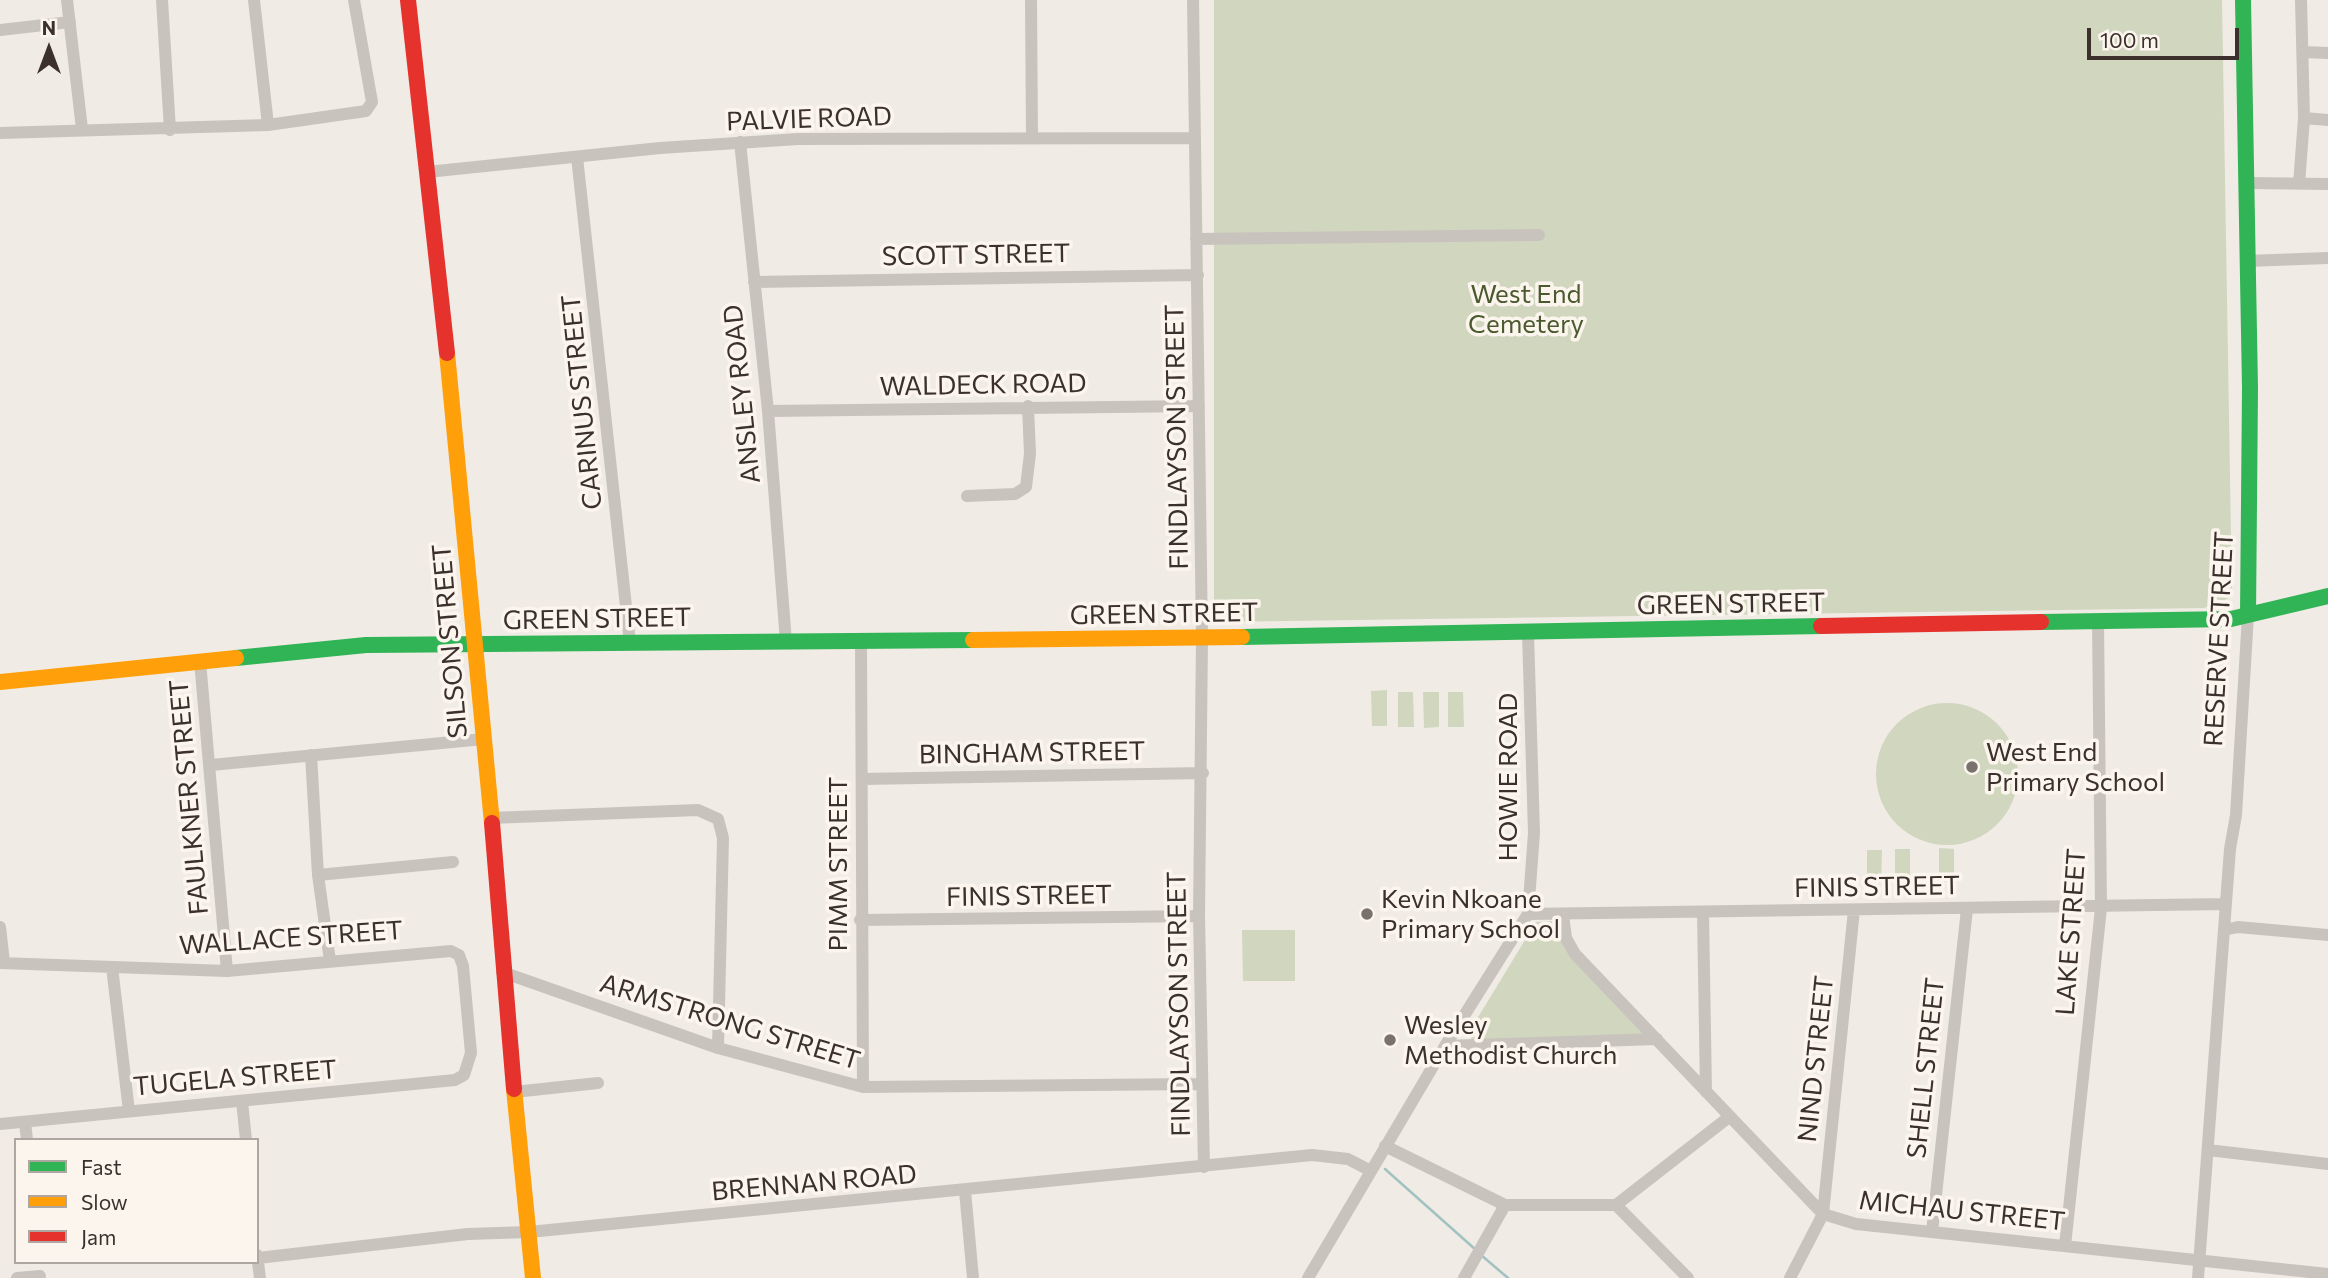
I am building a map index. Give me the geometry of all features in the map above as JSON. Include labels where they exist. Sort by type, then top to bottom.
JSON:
[{"type":"street","points":[[67,0],[82,129]]},
{"type":"street","points":[[162,0],[170,130]]},
{"type":"street","points":[[254,0],[268,125]]},
{"type":"street","points":[[0,133],[268,125],[363,112],[372,102],[354,0]]},
{"type":"street","name":"SILSON STREET","points":[[408,0],[475,645],[502,972],[533,1278]]},
{"type":"street","points":[[1031,0],[1032,138]]},
{"type":"street","name":"FINDLAYSON STREET","points":[[1194,0],[1203,773],[1199,916],[1204,1167]]},
{"type":"street","name":"RESERVE STREET","points":[[2198,1278],[2226,904],[2236,815],[2248,615],[2250,388],[2243,0]]},
{"type":"street","points":[[2299,184],[2304,118],[2301,0]]},
{"type":"street","points":[[0,30],[70,22]]},
{"type":"street","points":[[2304,52],[2328,53]]},
{"type":"street","points":[[2304,118],[2328,120]]},
{"type":"street","name":"PALVIE ROAD","points":[[427,172],[740,142],[798,139],[1194,138]]},
{"type":"street","name":"ANSLEY ROAD","points":[[740,142],[768,411],[786,642]]},
{"type":"street","name":"CARINUS STREET","points":[[577,157],[630,643]]},
{"type":"street","points":[[2247,183],[2328,184]]},
{"type":"street","points":[[1196,239],[1539,235]]},
{"type":"street","points":[[2248,261],[2328,258]]},
{"type":"street","name":"SCOTT STREET","points":[[754,282],[1198,275]]},
{"type":"street","points":[[967,496],[1015,494],[1026,487],[1030,454],[1028,406]]},
{"type":"street","name":"WALDECK ROAD","points":[[768,411],[1199,406]]},
{"type":"street","name":"GREEN STREET","points":[[0,682],[366,645],[1202,638],[2231,619],[2328,596]]},
{"type":"street","name":"LAKE STREET","points":[[2065,1246],[2101,908],[2098,620]]},
{"type":"street","name":"HOWIE ROAD","points":[[1308,1278],[1445,1045],[1528,914],[1534,833],[1528,633]]},
{"type":"street","name":"PIMM STREET","points":[[861,642],[860,920],[863,1087]]},
{"type":"street","name":"FAULKNER STREET","points":[[200,662],[227,971]]},
{"type":"street","points":[[211,765],[484,739]]},
{"type":"street","points":[[312,755],[317,875],[330,961]]},
{"type":"street","name":"BINGHAM STREET","points":[[862,779],[1203,773]]},
{"type":"street","points":[[491,818],[698,810],[718,819],[723,838],[718,1048]]},
{"type":"street","points":[[317,875],[453,862]]},
{"type":"street","name":"FINIS STREET","points":[[1528,914],[2101,908],[2226,904]]},
{"type":"street","name":"SHELL STREET","points":[[1932,1232],[1966,909]]},
{"type":"street","name":"NIND STREET","points":[[1823,1214],[1854,910]]},
{"type":"street","points":[[1703,912],[1706,1092]]},
{"type":"street","name":"MICHAU STREET","points":[[1563,915],[1566,938],[1575,954],[1823,1214],[1856,1224],[2328,1274]]},
{"type":"street","name":"FINIS STREET","points":[[860,920],[1199,916]]},
{"type":"street","points":[[0,927],[2,963]]},
{"type":"street","points":[[2224,930],[2238,927],[2328,935]]},
{"type":"street","name":"WALLACE STREET","points":[[2,963],[227,971],[443,950],[458,955],[463,966],[470,1041],[468,1067]]},
{"type":"street","points":[[112,967],[129,1111]]},
{"type":"street","name":"ARMSTRONG STREET","points":[[502,972],[718,1048],[863,1087],[1201,1084]]},
{"type":"street","points":[[1445,1045],[1657,1039]]},
{"type":"street","name":"TUGELA STREET","points":[[0,1124],[455,1080],[464,1075],[468,1067]]},
{"type":"street","points":[[514,1091],[598,1083]]},
{"type":"street","points":[[242,1101],[246,1138]]},
{"type":"street","points":[[1385,1146],[1505,1205],[1616,1205],[1729,1117]]},
{"type":"street","points":[[25,1122],[27,1138]]},
{"type":"street","points":[[2208,1150],[2328,1164]]},
{"type":"street","name":"BRENNAN ROAD","points":[[259,1256],[468,1234],[529,1232],[965,1191],[1312,1156],[1348,1158],[1371,1171]]},
{"type":"street","points":[[965,1191],[973,1278]]},
{"type":"street","points":[[1468,1276],[1505,1205]]},
{"type":"street","points":[[1616,1205],[1688,1278]]},
{"type":"street","points":[[1790,1278],[1823,1214]]},
{"type":"street","points":[[17,1278],[40,1272]]},
{"type":"green space","name":"West End Cemetery","points":[[1214,0],[2222,0],[2232,597],[2204,608],[1214,622]]},
{"type":"green space","points":[[1387,690],[1387,726],[1372,726],[1371,691]]},
{"type":"green space","points":[[1398,692],[1413,692],[1414,727],[1398,727]]},
{"type":"green space","points":[[1423,692],[1439,692],[1439,727],[1424,728]]},
{"type":"green space","points":[[1448,692],[1463,692],[1464,727],[1448,727]]},
{"type":"green space","points":[[1947,703],[1974,708],[1997,724],[2013,747],[2018,774],[2013,801],[1997,824],[1974,840],[1947,845],[1920,840],[1897,824],[1881,801],[1876,774],[1881,747],[1897,724],[1920,708]]},
{"type":"green space","points":[[1939,848],[1954,849],[1954,882],[1939,882]]},
{"type":"green space","points":[[1895,849],[1910,849],[1910,883],[1895,883]]},
{"type":"green space","points":[[1867,850],[1882,850],[1881,883],[1867,883]]},
{"type":"green space","points":[[1555,921],[1561,925],[1562,936],[1646,1034],[1472,1040],[1469,1032],[1536,922]]},
{"type":"green space","points":[[1242,930],[1295,930],[1295,981],[1243,981]]},
{"type":"waterway","points":[[1385,1169],[1476,1250]]},
{"type":"waterway","points":[[1481,1255],[1508,1278]]},
{"type":"traffic: fast","points":[[2243,0],[2250,388],[2248,615]]},
{"type":"traffic: fast","points":[[2041,622],[2231,619],[2328,596]]},
{"type":"traffic: fast","points":[[1242,637],[1821,626]]},
{"type":"traffic: fast","points":[[236,658],[366,645],[973,640]]},
{"type":"traffic: slow","points":[[447,353],[492,823]]},
{"type":"traffic: slow","points":[[973,640],[1242,637]]},
{"type":"traffic: slow","points":[[0,682],[236,658]]},
{"type":"traffic: slow","points":[[514,1089],[533,1278]]},
{"type":"traffic: jam","points":[[408,0],[447,353]]},
{"type":"traffic: jam","points":[[1821,626],[2041,622]]},
{"type":"traffic: jam","points":[[492,823],[514,1089]]},
{"type":"place","name":"West End Primary School","points":[[1972,767]]},
{"type":"place","name":"Kevin Nkoane Primary School","points":[[1367,914]]},
{"type":"place","name":"Wesley Methodist Church","points":[[1390,1040]]}]
